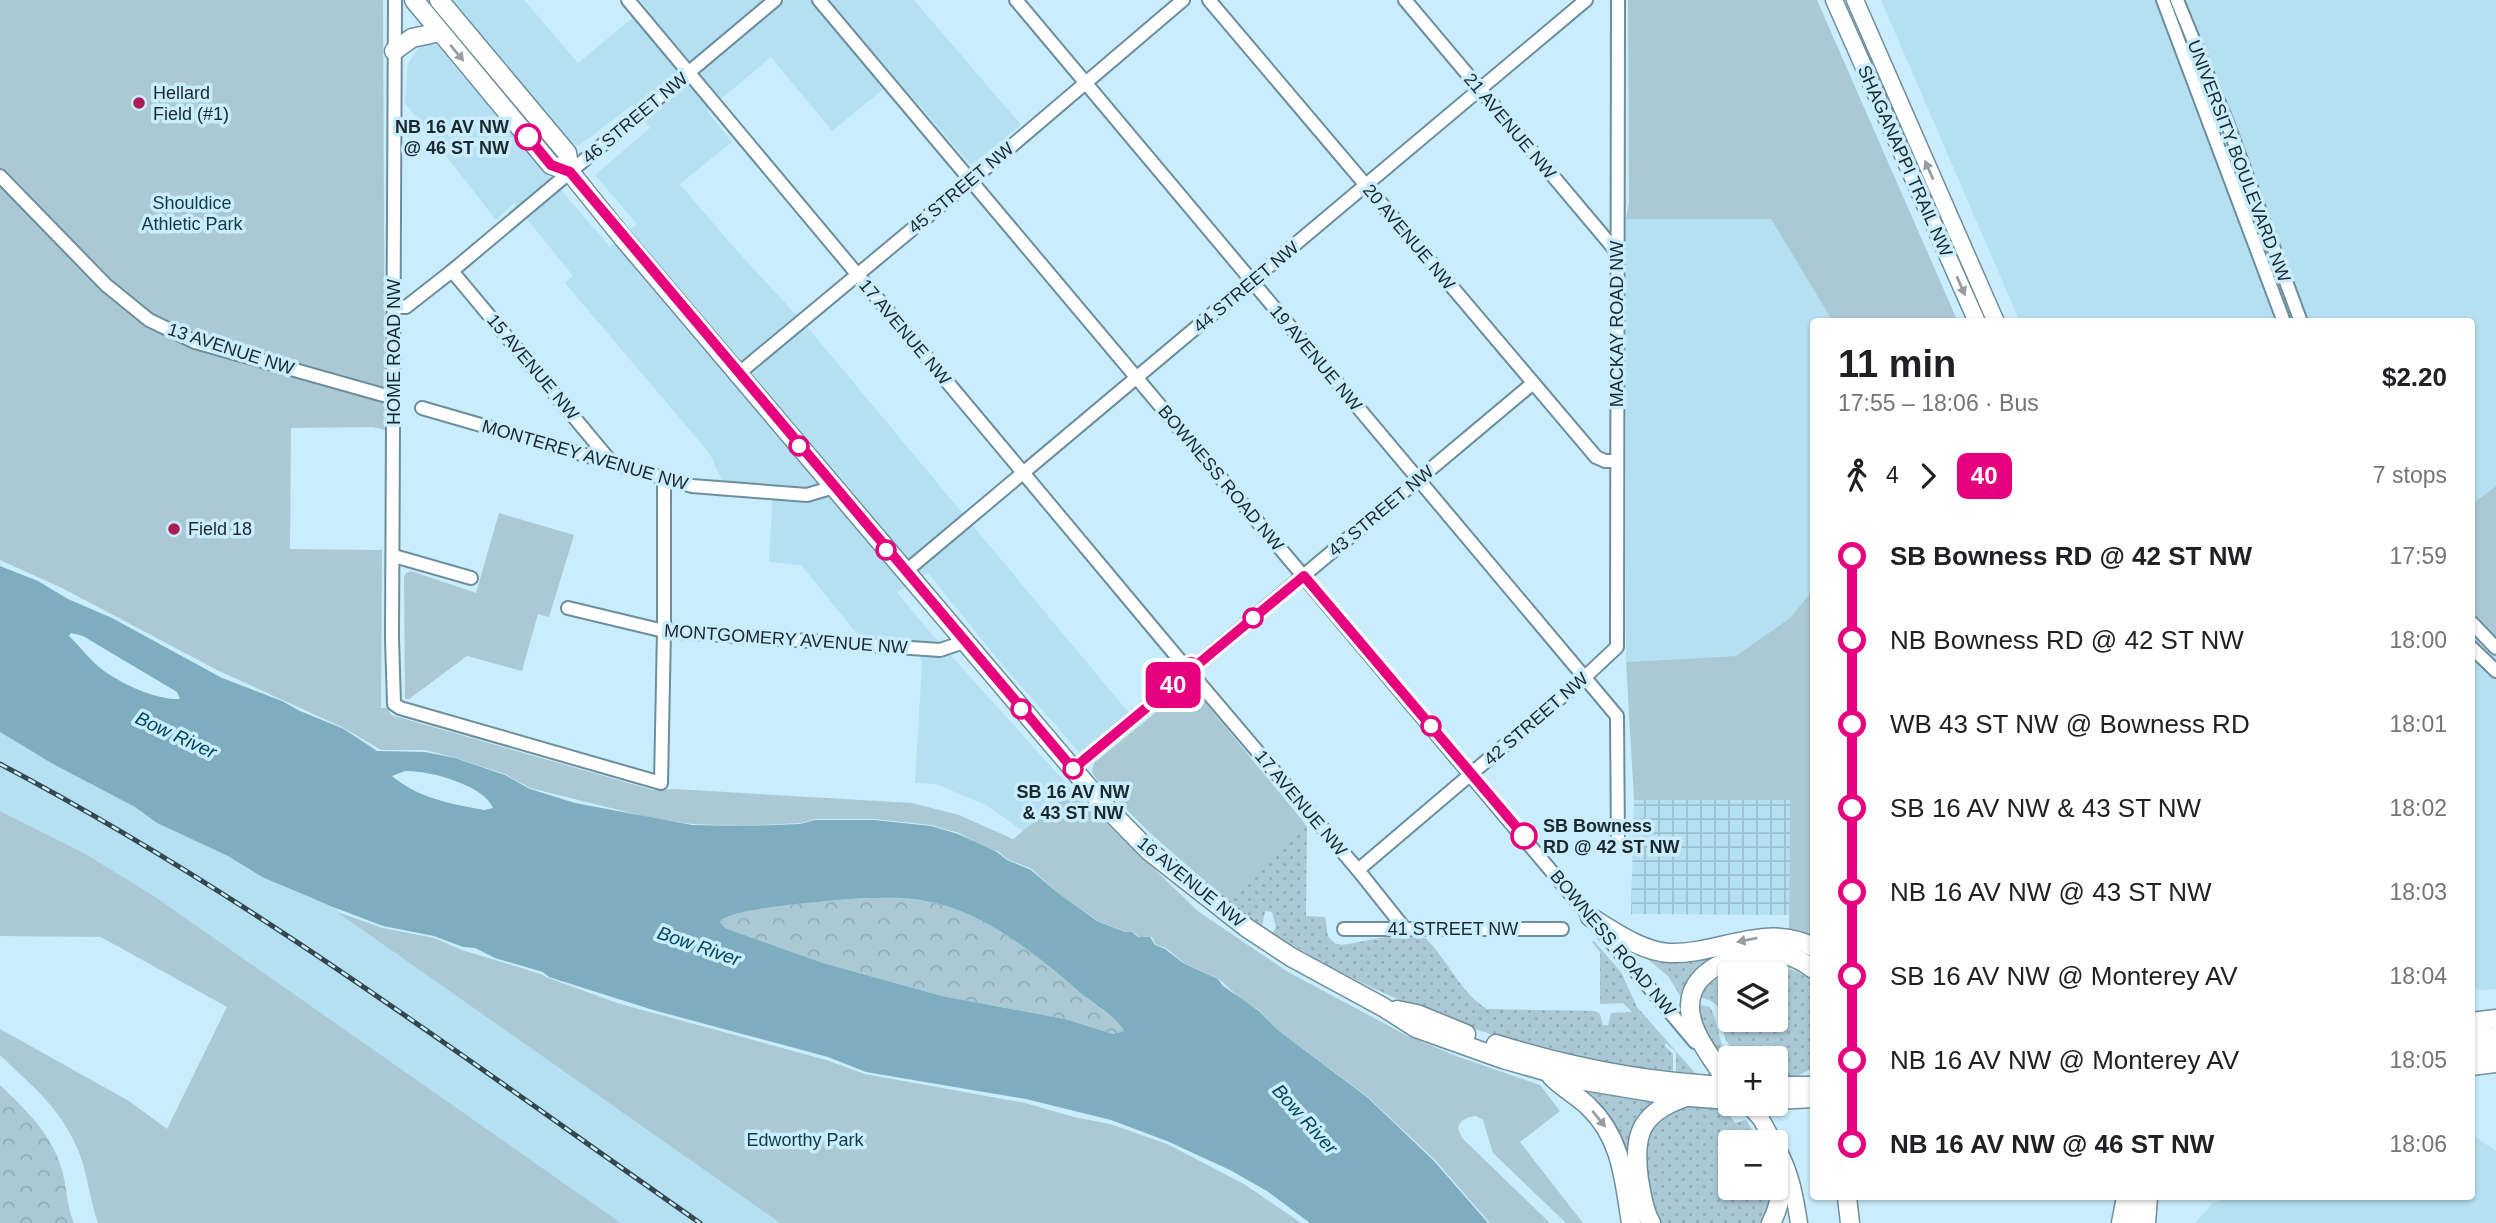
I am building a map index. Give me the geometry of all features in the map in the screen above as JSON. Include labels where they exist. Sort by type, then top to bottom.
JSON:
[{"type":"highway","name":"16 AVENUE NW","points":[[414,0],[551,165],[570,172],[1101,803],[1149,851],[1214,904],[1292,957],[1416,1028],[1549,1073],[1606,1085],[1718,1098]]},
{"type":"highway","name":"16 AVENUE NW","points":[[439,0],[567,153],[570,172]]},
{"type":"highway","points":[[394,51],[412,38],[440,32]]},
{"type":"highway","points":[[1590,917],[1643,947],[1667,953],[1772,937],[1795,940],[1810,946]]},
{"type":"highway","points":[[1718,1066],[1696,1032],[1691,1013],[1693,992],[1700,978],[1721,965],[1759,955],[1784,956],[1799,960],[1810,967]]},
{"type":"highway","name":"16 AVENUE NW","points":[[1383,1007],[1418,1014],[1472,1037],[1547,1059],[1691,1093],[1718,1084]]},
{"type":"highway","points":[[2475,1040],[2496,1037]]},
{"type":"highway","points":[[2475,1053],[2496,1052]]},
{"type":"highway","points":[[2475,1066],[2496,1063]]},
{"type":"highway","points":[[1549,1073],[1560,1086],[1590,1107],[1612,1138],[1621,1161],[1631,1223]]},
{"type":"highway","points":[[1788,1092],[1810,1088]]},
{"type":"highway","points":[[1651,1223],[1642,1197],[1636,1158],[1639,1136],[1645,1123],[1655,1112],[1691,1093]]},
{"type":"highway","points":[[1771,1223],[1779,1200]]},
{"type":"highway","points":[[1847,1200],[1850,1223]]},
{"type":"highway","points":[[2121,1223],[2125,1200]]},
{"type":"highway","points":[[2145,1223],[2146,1200]]},
{"type":"main road","name":"SHAGANAPPI TRAIL NW","points":[[1834,0],[1974,318]]},
{"type":"main road","name":"SHAGANAPPI TRAIL NW","points":[[1855,0],[1994,318]]},
{"type":"main road","points":[[1788,1171],[1799,1223]]},
{"type":"main road","points":[[2133,1223],[2134,1200]]},
{"type":"street","name":"HOME ROAD NW","points":[[395,0],[394,705],[661,783],[664,631]]},
{"type":"street","name":"17 AVENUE NW","points":[[628,0],[1187,669],[1190,681],[1196,679],[1405,929]]},
{"type":"street","name":"46 STREET NW","points":[[394,307],[406,307],[452,271],[775,0]]},
{"type":"street","name":"BOWNESS ROAD NW","points":[[819,0],[1718,1069]]},
{"type":"street","name":"19 AVENUE NW","points":[[1016,0],[1617,716],[1618,845]]},
{"type":"street","name":"45 STREET NW","points":[[738,374],[1183,0]]},
{"type":"street","name":"20 AVENUE NW","points":[[1209,0],[1596,457],[1605,461],[1617,461]]},
{"type":"street","name":"21 AVENUE NW","points":[[1405,0],[1616,251]]},
{"type":"street","name":"44 STREET NW","points":[[905,572],[1586,0]]},
{"type":"street","name":"MACKAY ROAD NW","points":[[1618,0],[1618,647]]},
{"type":"street","name":"UNIVERSITY BOULEVARD NW","points":[[2163,0],[2282,318]]},
{"type":"street","name":"UNIVERSITY BOULEVARD NW","points":[[2177,0],[2228,125],[2300,318]]},
{"type":"street","name":"13 AVENUE NW","points":[[0,176],[106,285],[149,320],[195,342],[394,397]]},
{"type":"street","name":"15 AVENUE NW","points":[[452,271],[613,464]]},
{"type":"street","name":"43 STREET NW","points":[[1073,769],[1187,669],[1304,576],[1532,384]]},
{"type":"street","name":"MONTEREY AVENUE NW","points":[[422,408],[692,486],[807,495],[834,488]]},
{"type":"street","points":[[664,479],[664,631]]},
{"type":"street","points":[[394,556],[471,578]]},
{"type":"street","name":"MONTGOMERY AVENUE NW","points":[[568,607],[664,631],[940,650],[964,642]]},
{"type":"street","points":[[2475,626],[2496,648]]},
{"type":"street","name":"42 STREET NW","points":[[1358,870],[1618,647]]},
{"type":"street","points":[[2475,651],[2496,671]]},
{"type":"street","name":"41 STREET NW","points":[[1344,929],[1562,929]]},
{"type":"shaded area","points":[[450,0],[524,0],[578,63],[646,7],[640,0],[914,0],[1021,125],[971,165],[896,79],[832,131],[771,57],[707,111],[732,142],[680,184],[809,329],[1129,713],[1079,752],[1000,662],[928,573],[897,592],[1073,791],[1023,831],[988,806],[936,784],[915,783],[922,663],[915,643],[863,641],[801,565],[769,562],[773,488],[722,481],[710,454],[565,283],[573,276],[514,203],[496,220],[405,103],[408,64],[419,46],[426,42],[437,46],[610,247],[637,224],[595,175],[650,128],[632,105],[580,145],[573,144]]},
{"type":"shaded area","points":[[1881,0],[2496,0],[2496,989],[2475,987],[2475,318],[2018,318]]},
{"type":"shaded area","points":[[1626,219],[1771,219],[1831,318],[1810,318],[1810,594],[1790,618],[1737,656],[1626,662]]},
{"type":"shaded area","points":[[0,732],[53,764],[135,807],[157,823],[228,856],[262,877],[333,907],[780,1223],[621,1223],[154,896],[84,853],[0,811]]},
{"type":"shaded area","points":[[1634,800],[1791,800],[1789,915],[1631,914]]},
{"type":"shaded area","points":[[2475,1137],[2496,1151],[2496,1223],[2195,1223],[2213,1203],[2220,1200],[2475,1200]]},
{"type":"green space","name":"Shouldice Athletic Park","points":[[0,0],[383,0],[385,430],[373,427],[291,428],[290,549],[382,550],[381,708],[387,708],[391,715],[653,790],[675,789],[912,803],[959,815],[1013,839],[1073,791],[1199,912],[1288,972],[1406,1035],[1456,1056],[1540,1085],[1560,1111],[1520,1142],[1583,1223],[1566,1223],[1493,1153],[1483,1120],[1473,1116],[1460,1123],[1458,1129],[1462,1138],[1550,1223],[1490,1223],[1435,1160],[1368,1097],[1279,1031],[1259,1010],[1241,999],[1219,979],[1184,963],[1166,948],[1156,945],[1152,937],[1139,937],[1133,932],[1098,921],[1054,890],[1032,869],[959,833],[931,825],[874,819],[815,819],[801,823],[745,826],[692,824],[655,819],[530,788],[505,774],[425,750],[381,750],[344,728],[217,670],[62,588],[0,560]]},
{"type":"green space","points":[[1628,0],[1817,0],[1956,318],[1831,318],[1771,219],[1626,219],[1629,203]]},
{"type":"green space","points":[[2496,486],[2496,637],[2475,618],[2475,502]]},
{"type":"green space","points":[[499,513],[574,535],[549,617],[538,614],[522,671],[467,656],[409,699],[405,699],[406,573],[411,571],[476,593]]},
{"type":"green space","points":[[1810,594],[1810,938],[1789,932],[1790,800],[1634,800],[1626,662],[1736,656],[1790,618]]},
{"type":"green space","points":[[1187,687],[1195,690],[1302,820],[1225,899],[1148,831],[1092,772],[1094,763]]},
{"type":"green space","points":[[0,811],[84,853],[154,896],[621,1223],[98,1223],[83,1163],[73,1139],[46,1100],[0,1055],[0,1029],[129,1101],[167,1129],[227,1007],[101,937],[0,936]]},
{"type":"green space","points":[[1302,820],[1307,827],[1306,916],[1325,917],[1328,936],[1334,943],[1342,945],[1391,936],[1423,936],[1461,984],[1487,1009],[1595,1011],[1600,1014],[1603,1025],[1608,1025],[1611,1013],[1632,1012],[1623,1003],[1600,1004],[1600,952],[1592,942],[1594,941],[1621,972],[1637,1007],[1696,1074],[1676,1074],[1676,1052],[1665,1043],[1673,1054],[1673,1074],[1567,1055],[1465,1026],[1415,1007],[1320,961],[1273,933],[1276,927],[1272,912],[1265,911],[1262,926],[1225,899]]},
{"type":"green space","points":[[864,898],[907,898],[937,903],[983,922],[1005,934],[1046,964],[1111,1017],[1124,1031],[1113,1034],[1065,1019],[942,996],[823,963],[725,928],[720,922],[743,912],[763,908]]},
{"type":"green space","name":"Edworthy Park","points":[[337,912],[383,928],[434,938],[617,1003],[826,1060],[865,1074],[1025,1103],[1110,1124],[1167,1144],[1244,1184],[1301,1223],[780,1223]]},
{"type":"green space","points":[[1641,954],[1723,954],[1699,967],[1681,997],[1668,976]]},
{"type":"green space","points":[[1788,969],[1810,981],[1810,1070],[1788,1077],[1788,1046],[1730,1046],[1724,1032],[1788,1032]]},
{"type":"green space","points":[[1718,979],[1718,1006],[1700,997]]},
{"type":"green space","points":[[1697,1006],[1710,1007],[1723,1046],[1718,1046],[1718,1050],[1703,1032]]},
{"type":"green space","points":[[0,1085],[29,1115],[53,1148],[63,1174],[74,1223],[0,1223]]},
{"type":"green space","points":[[1582,1088],[1656,1101],[1647,1110],[1632,1182],[1580,1090]]},
{"type":"green space","points":[[1690,1105],[1718,1107],[1718,1116],[1730,1116],[1735,1123],[1746,1120],[1752,1130],[1718,1130],[1718,1200],[1772,1200],[1762,1223],[1658,1223],[1648,1184],[1645,1149],[1648,1133],[1656,1120],[1669,1111]]},
{"type":"water","name":"Bow River","points":[[0,566],[38,581],[68,599],[112,618],[222,678],[344,729],[377,751],[425,752],[455,758],[505,775],[530,789],[575,803],[692,825],[745,826],[800,824],[815,820],[874,820],[931,826],[958,834],[1031,870],[1097,921],[1132,932],[1138,937],[1150,937],[1155,945],[1183,963],[1218,979],[1223,986],[1259,1011],[1279,1031],[1367,1097],[1434,1161],[1488,1223],[1310,1223],[1267,1191],[1230,1170],[1167,1141],[1111,1120],[1026,1099],[866,1072],[828,1057],[653,1010],[549,977],[543,972],[495,958],[475,948],[463,947],[434,936],[383,926],[262,877],[228,856],[157,823],[135,807],[53,764],[0,732]],"holes":[[[71,633],[83,636],[177,692],[180,699],[151,694],[112,676],[99,667],[69,636]],[[405,771],[415,771],[454,780],[479,792],[493,808],[484,810],[435,799],[413,790],[392,776]],[[864,898],[913,899],[961,911],[1005,934],[1026,949],[1111,1016],[1124,1031],[1113,1034],[1065,1019],[942,996],[823,963],[725,928],[720,922],[743,912]]]},
{"type":"railway","points":[[0,764],[92,814],[270,924],[700,1223]]},
{"type":"bus line","name":"40","points":[[528,137],[551,165],[570,172],[1073,769],[1182,678],[1180,669],[1183,664],[1192,662],[1197,665],[1304,576],[1524,836]]},
{"type":"place","name":"Hellard Field (#1)","points":[[139,103]]},
{"type":"place","name":"NB 16 AV NW @ 46 ST NW","points":[[528,137]]},
{"type":"place","name":"Field 18","points":[[174,529]]},
{"type":"place","name":"SB 16 AV NW & 43 ST NW","points":[[1073,769]]},
{"type":"place","name":"SB Bowness RD @ 42 ST NW","points":[[1524,836]]}]
